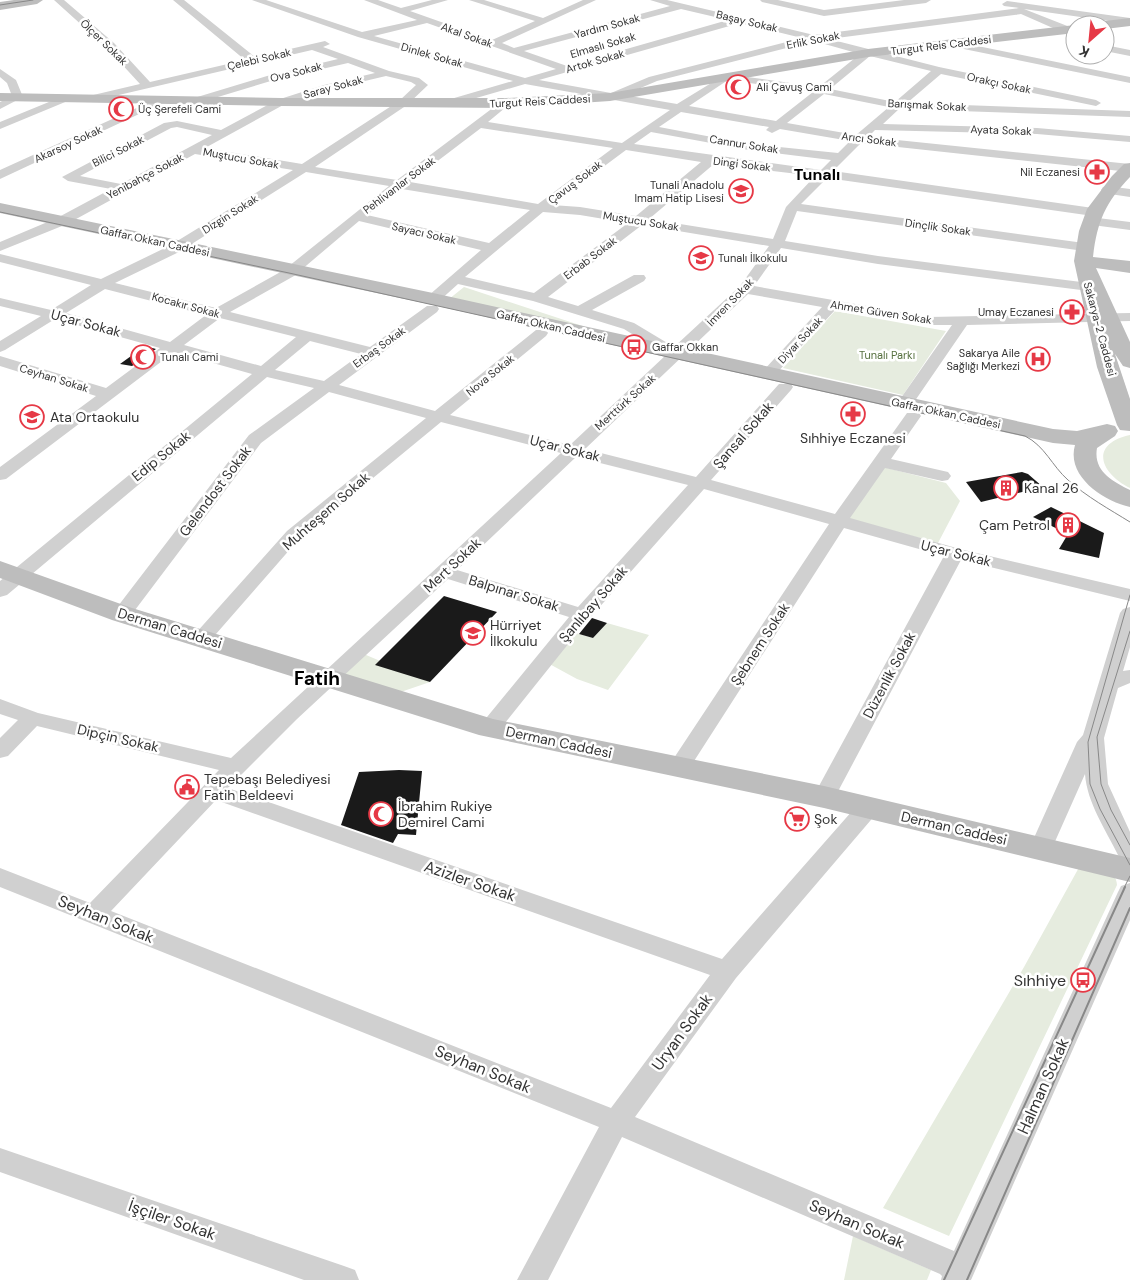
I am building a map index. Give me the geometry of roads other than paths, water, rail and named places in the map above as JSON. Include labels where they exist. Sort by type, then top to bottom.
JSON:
[{"type":"main road","points":[[0,5],[27,0]]},
{"type":"main road","points":[[0,5],[37,0]]},
{"type":"main road","name":"Turgut Reis Caddesi","points":[[0,97],[281,102],[506,103],[610,97],[868,53],[1065,31]]},
{"type":"main road","name":"Sakarya-2 Caddesi","points":[[1102,316],[1089,287],[1084,254],[1091,216],[1107,190],[1130,168]]},
{"type":"main road","name":"Gaffar Okkan Caddesi","points":[[0,208],[57,223],[673,358],[785,387],[1053,436],[1077,438],[1129,425]]},
{"type":"main road","name":"Gaffar Okkan Caddesi","points":[[0,214],[57,223]]},
{"type":"main road","points":[[1084,254],[1130,267]]},
{"type":"main road","name":"Sakarya-2 Caddesi","points":[[1084,254],[1102,316],[1108,367],[1129,425]]},
{"type":"main road","name":"Gaffar Okkan Caddesi","points":[[433,304],[541,333],[768,374],[1051,447],[1085,452]]},
{"type":"main road","points":[[1102,316],[1130,362]]},
{"type":"main road","points":[[1102,432],[1086,446],[1084,459],[1092,474],[1107,488],[1130,500]]},
{"type":"main road","name":"Derman Caddesi","points":[[5,579],[329,677],[489,728],[824,798],[1130,870]]},
{"type":"street","name":"Ölçer Sokak","points":[[59,0],[110,45],[147,85]]},
{"type":"street","points":[[178,0],[253,60]]},
{"type":"street","name":"Dinlek Sokak","points":[[257,0],[361,35],[524,82],[610,97]]},
{"type":"street","name":"Akal Sokak","points":[[369,0],[565,69]]},
{"type":"street","points":[[401,12],[444,0]]},
{"type":"street","points":[[474,0],[544,21]]},
{"type":"street","points":[[566,0],[586,2]]},
{"type":"street","name":"Başay Sokak","points":[[655,0],[768,26],[868,53]]},
{"type":"street","name":"Yardım Sokak","points":[[512,51],[702,0]]},
{"type":"street","points":[[765,0],[824,13],[926,0]]},
{"type":"street","points":[[840,0],[868,8]]},
{"type":"street","points":[[492,44],[586,2]]},
{"type":"street","points":[[1003,2],[1021,11],[1065,27]]},
{"type":"street","points":[[1003,2],[1127,21],[1130,13]]},
{"type":"street","points":[[768,26],[824,3]]},
{"type":"street","name":"Erlik Sokak","points":[[610,97],[653,79],[814,38],[1021,11]]},
{"type":"street","name":"Çelebi Sokak","points":[[93,98],[426,20]]},
{"type":"street","points":[[628,20],[653,26]]},
{"type":"street","name":"Artok Sokak","points":[[448,103],[741,20]]},
{"type":"street","points":[[670,30],[689,35]]},
{"type":"street","points":[[1034,34],[1065,40]]},
{"type":"street","name":"Ova Sokak","points":[[198,100],[271,78],[347,60],[393,44]]},
{"type":"street","points":[[953,44],[1130,80]]},
{"type":"street","points":[[313,47],[386,73]]},
{"type":"street","points":[[1115,50],[1130,53]]},
{"type":"street","points":[[731,163],[748,147],[778,126],[820,90],[868,53]]},
{"type":"street","name":"Orakçı Sokak","points":[[868,53],[938,70],[1130,110]]},
{"type":"street","name":"Elmaslı Sokak","points":[[545,61],[563,56]]},
{"type":"street","name":"İmren Sokak","points":[[673,358],[745,289],[778,243],[792,207],[822,174],[858,139],[938,70]]},
{"type":"street","points":[[0,72],[12,82],[18,97],[0,106]]},
{"type":"street","name":"Saray Sokak","points":[[281,102],[328,87],[386,73]]},
{"type":"street","name":"Dizgin Sokak","points":[[0,347],[114,277],[174,249],[303,169],[403,103],[423,85],[415,80],[386,73]]},
{"type":"street","name":"Barışmak Sokak","points":[[726,77],[820,90],[898,106],[1130,114]]},
{"type":"street","name":"Çavuş Sokak","points":[[433,304],[455,279],[540,208],[648,128],[726,77]]},
{"type":"street","name":"Arıcı Sokak","points":[[610,97],[858,139],[1130,168]]},
{"type":"street","points":[[0,126],[66,98]]},
{"type":"street","name":"Akarsoy Sokak","points":[[0,175],[163,99]]},
{"type":"street","name":"Yenibahçe Sokak","points":[[0,247],[57,223],[281,102]]},
{"type":"street","name":"Pehlivanlar Sokak","points":[[0,475],[216,314],[290,273],[357,217],[506,103]]},
{"type":"street","name":"Bilici Sokak","points":[[124,188],[68,177],[168,125],[178,124],[223,134]]},
{"type":"street","name":"Dingi Sokak","points":[[480,124],[731,163],[882,180],[1091,216],[1130,226]]},
{"type":"street","name":"Ayata Sokak","points":[[873,127],[1037,131],[1130,138]]},
{"type":"street","name":"Cannur Sokak","points":[[648,128],[748,147],[840,157]]},
{"type":"street","name":"Muştucu Sokak","points":[[194,150],[540,208],[580,211],[640,220],[878,260],[1089,287]]},
{"type":"street","name":"Erbab Sokak","points":[[537,298],[640,220],[712,160]]},
{"type":"street","points":[[1107,190],[1130,193]]},
{"type":"street","name":"Dinçlik Sokak","points":[[792,207],[1084,254]]},
{"type":"street","name":"Sayacı Sokak","points":[[357,217],[491,248]]},
{"type":"street","name":"Kocakır Sokak","points":[[0,258],[371,352]]},
{"type":"street","points":[[579,311],[639,278]]},
{"type":"street","points":[[455,279],[537,298],[629,326],[673,358]]},
{"type":"street","name":"Ahmet Güven Sokak","points":[[745,289],[930,321],[1102,316],[1130,317]]},
{"type":"street","name":"Uçar Sokak","points":[[0,302],[52,314],[264,372],[326,386],[439,417],[701,483],[955,553],[1130,594]]},
{"type":"street","name":"Erbaş Sokak","points":[[326,386],[433,304]]},
{"type":"street","name":"Diyar Sokak","points":[[768,374],[832,305]]},
{"type":"street","name":"Şebnem Sokak","points":[[680,767],[840,522],[882,462],[909,410],[963,320]]},
{"type":"street","name":"Nova Sokak","points":[[439,417],[541,333]]},
{"type":"street","name":"Edip Sokak","points":[[5,579],[307,336]]},
{"type":"street","name":"Merttürk Sokak","points":[[572,450],[673,358]]},
{"type":"street","name":"Ceyhan Sokak","points":[[0,361],[108,394]]},
{"type":"street","name":"Gelendost Sokak","points":[[122,614],[254,439],[326,386]]},
{"type":"street","name":"Şansal Sokak","points":[[701,483],[785,387]]},
{"type":"street","name":"Muhteşem Sokak","points":[[202,638],[293,535],[439,417]]},
{"type":"street","name":"Mert Sokak","points":[[94,914],[236,766],[329,677],[359,652],[445,572],[572,450]]},
{"type":"street","points":[[0,454],[18,460]]},
{"type":"street","points":[[882,462],[942,476]]},
{"type":"street","name":"Şanlıbay Sokak","points":[[489,728],[583,615],[701,483]]},
{"type":"street","name":"Düzenlik Sokak","points":[[824,798],[955,553]]},
{"type":"street","name":"Balpınar Sokak","points":[[445,572],[583,615]]},
{"type":"street","points":[[1130,613],[1093,738],[1097,784],[1107,810],[1130,856]]},
{"type":"street","points":[[1109,684],[1130,676]]},
{"type":"street","name":"Dipçin Sokak","points":[[0,706],[32,718],[236,766]]},
{"type":"street","points":[[0,751],[32,718]]},
{"type":"street","points":[[1041,849],[1088,742],[1093,738]]},
{"type":"street","name":"Azizler Sokak","points":[[213,791],[727,971]]},
{"type":"street","name":"Uryan Sokak","points":[[532,1280],[616,1122],[727,971],[868,808]]},
{"type":"street","name":"Seyhan Sokak","points":[[0,877],[616,1122],[951,1264],[958,1276]]},
{"type":"street","name":"Halman Sokak","points":[[958,1276],[1130,892]]},
{"type":"street","name":"İşçiler Sokak","points":[[0,1160],[344,1280]]},
{"type":"tram line","points":[[0,5],[33,0]]},
{"type":"tram line","points":[[0,212],[289,273],[1025,436],[1038,445],[1062,474],[1075,486],[1130,522]]},
{"type":"tram line","points":[[1130,595],[1088,742],[1090,784],[1100,809],[1130,865]]},
{"type":"tram line","points":[[1130,631],[1097,737],[1101,784],[1111,810],[1130,845]]},
{"type":"tram line","points":[[1124,888],[1130,876]]},
{"type":"tram line","points":[[944,1280],[1125,887]]},
{"type":"tram line","points":[[967,1280],[1130,908]]},
{"type":"place","name":"Ali Çavuş Cami","points":[[738,87]]},
{"type":"place","name":"Üç Şerefeli Cami","points":[[121,109]]},
{"type":"place","name":"Nil Eczanesi","points":[[1097,172]]},
{"type":"place","name":"Tunali Anadolu Imam Hatip Lisesi","points":[[741,191]]},
{"type":"place","name":"Tunalı İlkokulu","points":[[701,258]]},
{"type":"place","name":"Umay Eczanesi","points":[[1072,312]]},
{"type":"place","name":"Gaffar Okkan","points":[[634,347]]},
{"type":"place","name":"Tunalı Cami","points":[[143,357]]},
{"type":"place","name":"Sakarya Aile Sağlığı Merkezi","points":[[1038,359]]},
{"type":"place","name":"Sıhhiye Eczanesi","points":[[853,414]]},
{"type":"place","name":"Ata Ortaokulu","points":[[32,417]]},
{"type":"place","name":"Kanal 26","points":[[1006,488]]},
{"type":"place","name":"Çam Petrol","points":[[1068,525]]},
{"type":"place","name":"Hürriyet İlkokulu","points":[[473,633]]},
{"type":"place","name":"Tepebaşı Belediyesi Fatih Beldeevi","points":[[187,787]]},
{"type":"place","name":"İbrahim Rukiye Demirel Cami","points":[[381,814]]},
{"type":"place","name":"Şok","points":[[797,819]]},
{"type":"place","name":"Sıhhiye","points":[[1083,980]]},
{"type":"district","name":"Tunalı","points":[[817,174]]},
{"type":"district","name":"Fatih","points":[[317,678]]},
{"type":"park label","name":"Tunalı Parkı","points":[[887,355]]}]
